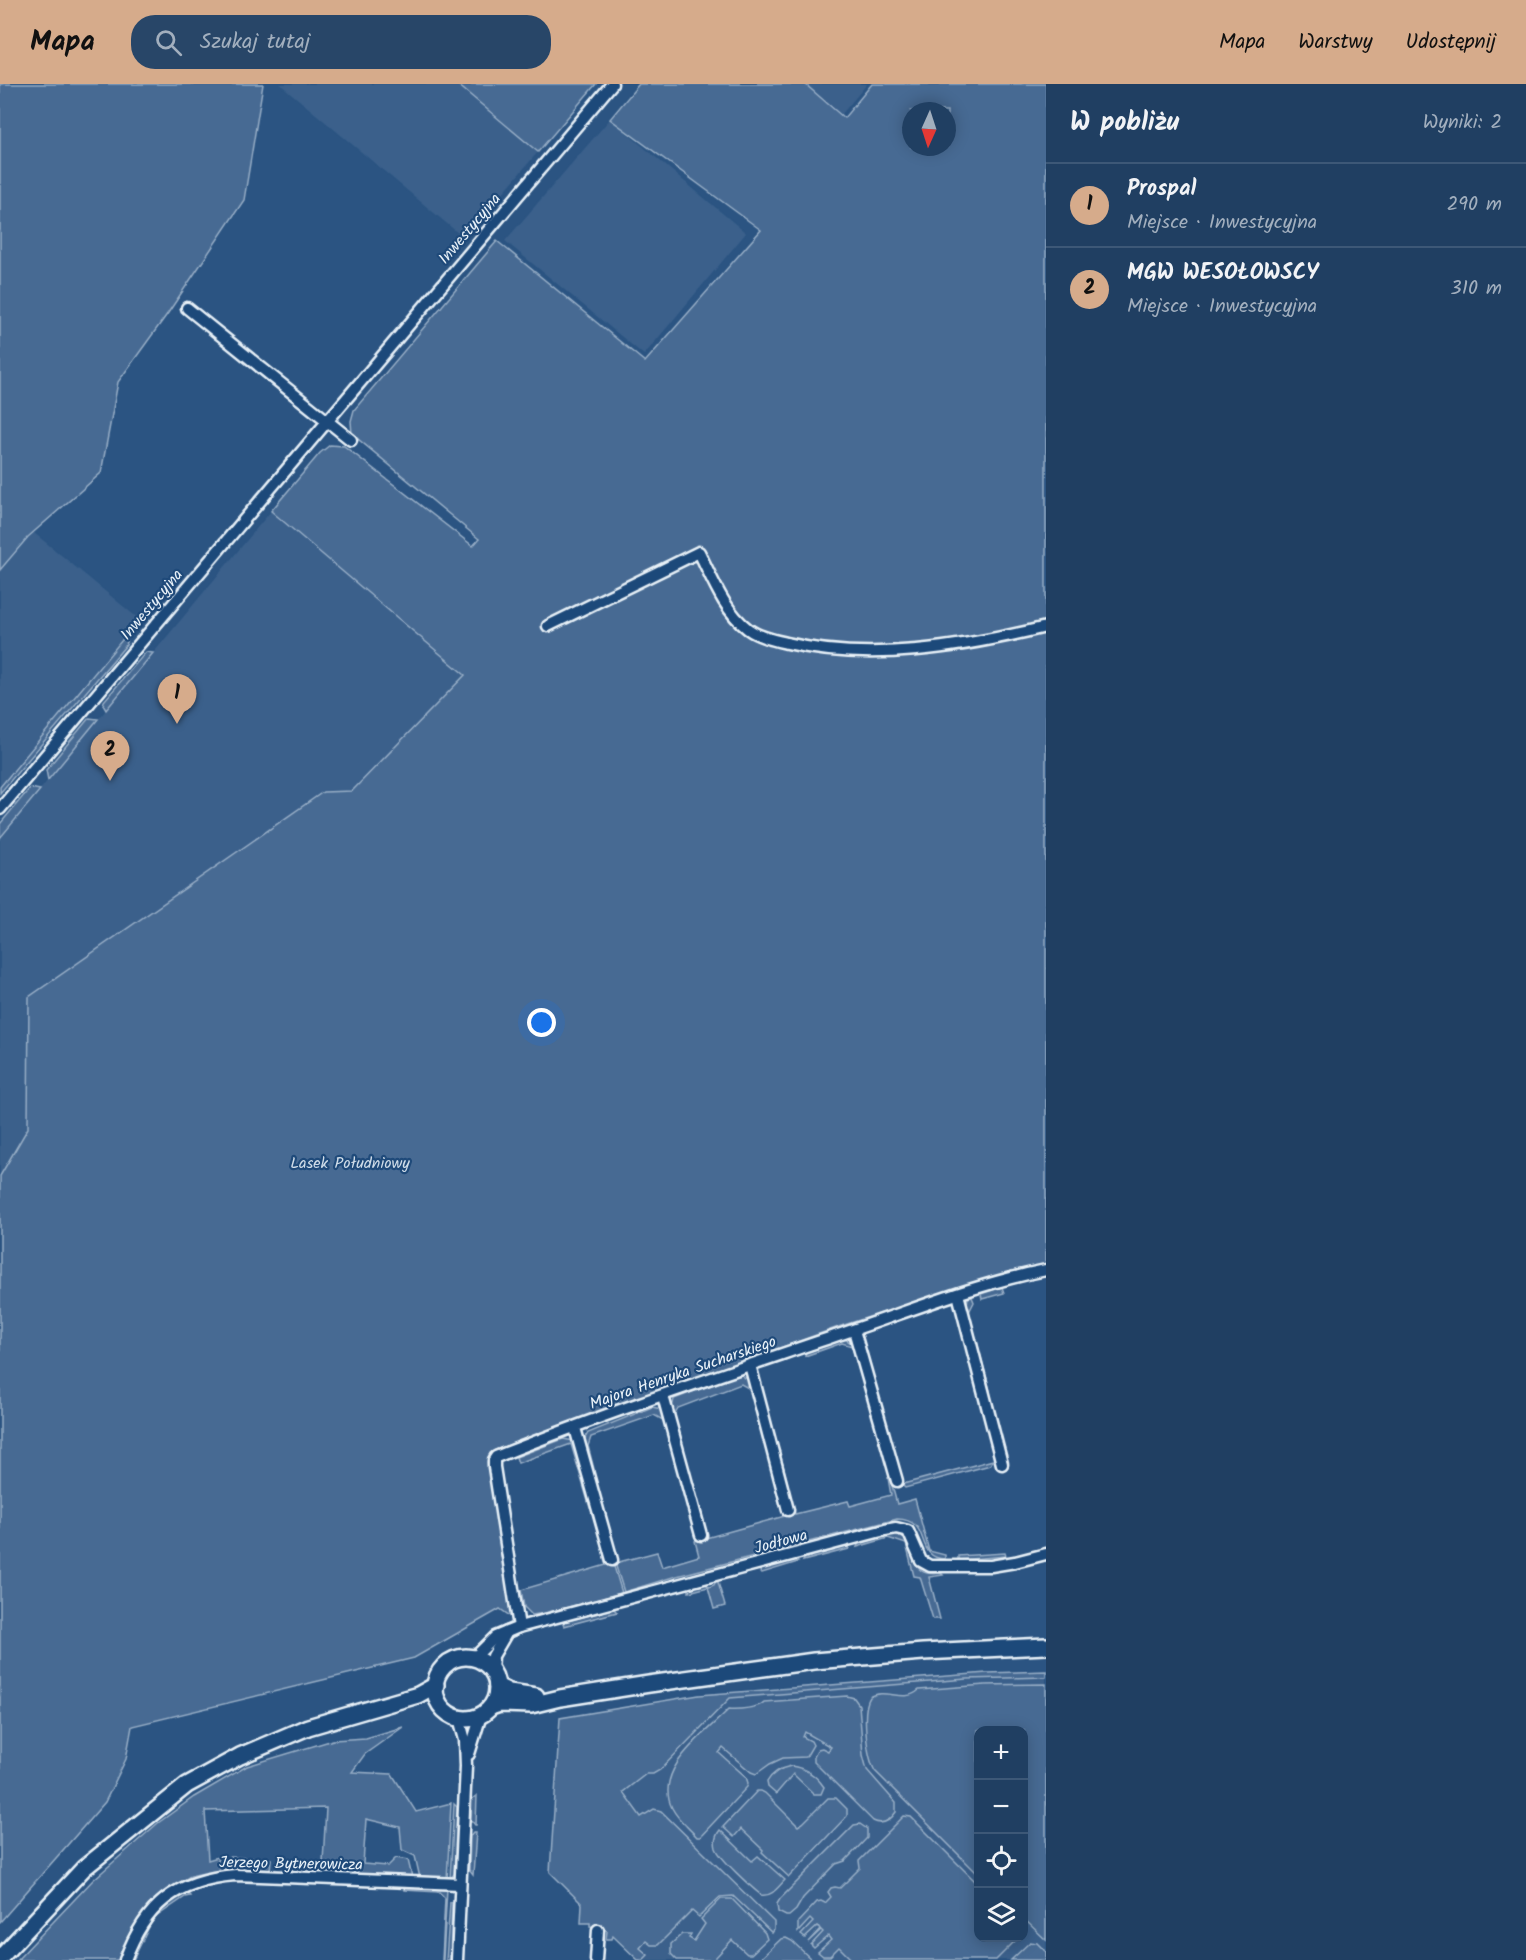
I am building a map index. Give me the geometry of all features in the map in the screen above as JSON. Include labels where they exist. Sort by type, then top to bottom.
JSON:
[{"type":"main road","points":[[560,1698],[502,1690],[482,1662],[474,1658],[463,1657],[444,1666],[435,1685],[439,1702],[444,1709],[459,1718],[472,1718],[500,1704],[531,1705],[560,1698],[814,1661],[923,1652],[1046,1646]]},
{"type":"main road","points":[[486,1711],[494,1702],[494,1678]]},
{"type":"main road","points":[[0,1958],[84,1868],[188,1785],[240,1756],[308,1727],[418,1695],[435,1685]]},
{"type":"main road","points":[[367,1711],[439,1702]]},
{"type":"street","name":"Inwestycyjna","points":[[0,809],[612,84]]},
{"type":"street","points":[[187,308],[351,440]]},
{"type":"street","points":[[548,626],[699,552],[722,596],[738,620],[750,631],[771,640],[803,647],[861,653],[904,651],[960,644],[1046,627]]},
{"type":"street","name":"Majora Henryka Sucharskiego","points":[[519,1627],[494,1460],[496,1457],[750,1365],[958,1294],[1046,1270]]},
{"type":"street","points":[[958,1294],[1002,1464]]},
{"type":"street","points":[[854,1330],[897,1481]]},
{"type":"street","points":[[750,1365],[788,1510]]},
{"type":"street","points":[[663,1396],[701,1534]]},
{"type":"street","points":[[575,1428],[612,1560]]},
{"type":"street","name":"Jodłowa","points":[[474,1658],[495,1637],[519,1627],[896,1528],[908,1531],[921,1561],[930,1566],[991,1566],[1046,1554]]},
{"type":"street","points":[[494,1678],[493,1656],[507,1632]]},
{"type":"street","points":[[466,1766],[486,1711]]},
{"type":"street","points":[[457,1960],[466,1766],[465,1740],[459,1718]]},
{"type":"street","name":"Jerzego Bytnerowicza","points":[[125,1960],[145,1919],[162,1901],[200,1880],[235,1875],[460,1884]]},
{"type":"street","points":[[596,1960],[598,1930]]},
{"type":"shaded area","points":[[280,84],[457,84],[538,152],[464,238]]},
{"type":"shaded area","points":[[805,84],[867,84],[841,115]]},
{"type":"shaded area","points":[[610,119],[746,233],[644,355],[505,241]]},
{"type":"shaded area","points":[[271,511],[465,675],[351,791],[322,792],[29,997],[28,1128],[0,1177],[0,838]]},
{"type":"shaded area","points":[[33,532],[140,620],[0,787],[0,570]]},
{"type":"shaded area","points":[[1046,1673],[1046,1960],[638,1960],[550,1872],[560,1718],[699,1695]]},
{"type":"green space","points":[[0,84],[263,84],[244,200],[168,313],[118,382],[101,473],[28,537],[0,570]]},
{"type":"green space","points":[[457,84],[596,84],[538,152]]},
{"type":"green space","name":"Lasek Południowy","points":[[639,84],[805,84],[844,118],[872,84],[1046,84],[1046,1265],[975,1283],[844,1325],[490,1453],[487,1462],[513,1618],[500,1609],[414,1658],[132,1726],[126,1759],[105,1802],[0,1922],[0,1176],[28,1128],[29,997],[323,792],[352,791],[465,675],[271,511],[320,453],[330,445],[344,446],[473,546],[479,539],[352,434],[351,421],[354,410],[497,241],[645,362],[761,230],[610,119]]},
{"type":"green space","points":[[127,634],[126,645],[0,793],[0,787]]},
{"type":"green space","points":[[146,652],[153,653],[106,710],[103,705],[104,701]]},
{"type":"green space","points":[[89,718],[98,719],[48,780],[46,770]]},
{"type":"green space","points":[[30,788],[40,790],[0,838],[0,824]]},
{"type":"green space","points":[[1002,1287],[1004,1293],[982,1299],[981,1294]]},
{"type":"green space","points":[[972,1297],[974,1302],[969,1312],[990,1391],[988,1391],[964,1305],[967,1304],[968,1298]]},
{"type":"green space","points":[[841,1339],[853,1344],[863,1375],[861,1377],[852,1346],[842,1343],[805,1356],[806,1351]]},
{"type":"green space","points":[[742,1375],[745,1378],[748,1376],[760,1424],[750,1389],[741,1384],[678,1408],[674,1415],[682,1442],[680,1443],[670,1405],[673,1404],[674,1399]]},
{"type":"green space","points":[[652,1407],[661,1409],[673,1442],[670,1443],[663,1420],[654,1415],[591,1437],[588,1446],[594,1469],[591,1467],[584,1440],[588,1433]]},
{"type":"green space","points":[[563,1439],[574,1441],[593,1507],[590,1508],[571,1444],[518,1463],[516,1457]]},
{"type":"green space","points":[[779,1449],[795,1514],[848,1501],[850,1506],[891,1495],[888,1478],[890,1478],[897,1504],[915,1499],[929,1551],[945,1555],[945,1559],[935,1557],[929,1552],[915,1525],[897,1519],[673,1577],[624,1592],[615,1563],[657,1552],[662,1567],[699,1556],[695,1541],[785,1516],[780,1498]]},
{"type":"green space","points":[[993,1460],[990,1465],[905,1488],[902,1485],[896,1466],[898,1465],[903,1484]]},
{"type":"green space","points":[[895,1534],[906,1540],[921,1570],[943,1575],[929,1577],[940,1619],[933,1619],[920,1577],[914,1576],[906,1544],[888,1538],[857,1547],[859,1542]]},
{"type":"green space","points":[[846,1545],[849,1549],[803,1561],[806,1555]]},
{"type":"green space","points":[[1005,1553],[1006,1556],[958,1560],[958,1556]]},
{"type":"green space","points":[[604,1558],[613,1563],[622,1593],[532,1615],[524,1607],[521,1590],[606,1565]]},
{"type":"green space","points":[[794,1559],[798,1562],[760,1572],[762,1567]]},
{"type":"green space","points":[[717,1579],[725,1606],[714,1609],[708,1587],[689,1592],[689,1587],[705,1583],[709,1587],[714,1585]]},
{"type":"green space","points":[[614,1609],[617,1612],[564,1626],[563,1622]]},
{"type":"green space","points":[[1046,1671],[1046,1677],[967,1679],[730,1698],[660,1770],[653,1774],[646,1774],[623,1792],[641,1817],[654,1809],[661,1811],[774,1922],[772,1933],[733,1896],[720,1897],[699,1917],[692,1911],[658,1945],[651,1945],[646,1941],[640,1948],[648,1955],[643,1960],[638,1960],[613,1936],[612,1939],[606,1939],[607,1931],[603,1927],[581,1923],[582,1904],[550,1872],[560,1718],[699,1695],[987,1673]]},
{"type":"green space","points":[[1046,1684],[1046,1940],[1028,1923],[1028,1726],[974,1726],[974,1870],[875,1771],[872,1764],[866,1734],[866,1712],[870,1697],[876,1694],[907,1696],[919,1690],[985,1685]]},
{"type":"green space","points":[[847,1696],[854,1698],[859,1705],[863,1755],[867,1770],[896,1803],[896,1812],[889,1820],[883,1823],[873,1821],[814,1762],[818,1749],[828,1751],[831,1747],[805,1732],[803,1737],[811,1741],[813,1745],[806,1757],[783,1758],[756,1774],[723,1748],[719,1753],[746,1777],[747,1787],[700,1837],[697,1837],[674,1812],[668,1794],[675,1766],[695,1741],[729,1709],[753,1707],[764,1702]]},
{"type":"green space","points":[[403,1727],[365,1754],[352,1772],[392,1774],[416,1812],[451,1803],[447,1880],[420,1878],[415,1856],[402,1850],[400,1827],[366,1819],[363,1864],[388,1866],[396,1858],[408,1860],[412,1877],[292,1872],[292,1861],[323,1862],[326,1808],[205,1811],[208,1860],[218,1857],[219,1871],[188,1877],[154,1903],[128,1938],[120,1960],[17,1960],[93,1880],[158,1823],[194,1797],[247,1766],[333,1740],[366,1738]]},
{"type":"green space","points":[[791,1766],[805,1770],[817,1779],[824,1787],[821,1794],[814,1794],[793,1774],[776,1794],[768,1787],[767,1782],[774,1774]]},
{"type":"green space","points":[[757,1791],[765,1793],[798,1826],[828,1798],[836,1798],[847,1809],[847,1816],[789,1877],[741,1829],[734,1837],[723,1827]]},
{"type":"green space","points":[[477,1795],[475,1825],[471,1820],[472,1799]]},
{"type":"green space","points":[[454,1804],[457,1807],[454,1874],[450,1879]]},
{"type":"green space","points":[[904,1816],[911,1817],[974,1880],[974,1942],[1014,1942],[996,1960],[852,1960],[839,1947],[830,1956],[823,1956],[818,1952],[831,1940],[828,1936],[814,1948],[811,1945],[823,1932],[821,1930],[808,1942],[820,1929],[818,1926],[805,1938],[801,1935],[813,1922],[810,1919],[798,1932],[798,1922],[817,1902],[825,1903],[831,1897],[828,1892],[831,1888],[840,1888],[860,1868],[859,1861]]},
{"type":"green space","points":[[860,1824],[867,1829],[867,1838],[845,1861],[836,1864],[789,1916],[778,1912],[777,1904],[780,1899],[854,1825]]},
{"type":"green space","points":[[720,1830],[752,1861],[758,1856],[785,1880],[772,1893],[761,1895],[736,1873],[719,1853],[715,1841]]},
{"type":"green space","points":[[476,1832],[473,1875],[469,1870],[470,1836]]},
{"type":"green space","points":[[229,1857],[271,1859],[270,1871],[230,1870]]},
{"type":"green space","points":[[404,1886],[447,1888],[443,1960],[445,1898],[439,1892],[404,1890]]},
{"type":"green space","points":[[186,1891],[190,1896],[153,1919],[133,1960],[129,1960],[150,1920],[165,1905]]},
{"type":"green space","points":[[721,1899],[732,1899],[765,1933],[767,1939],[751,1954],[747,1954],[732,1940],[715,1958],[717,1960],[677,1960],[671,1954],[671,1944],[682,1934],[691,1934],[689,1938],[694,1941],[705,1924],[701,1919]]},
{"type":"green space","points":[[450,1902],[452,1902],[450,1960],[446,1960]]},
{"type":"green space","points":[[786,1938],[812,1960],[759,1960],[781,1939]]},
{"type":"green space","points":[[1030,1942],[1037,1943],[1046,1952],[1046,1960],[1011,1960]]},
{"type":"place","name":"Prospal","points":[[177,724]]},
{"type":"place","name":"MGW WESOŁOWSCY","points":[[110,781]]}]
